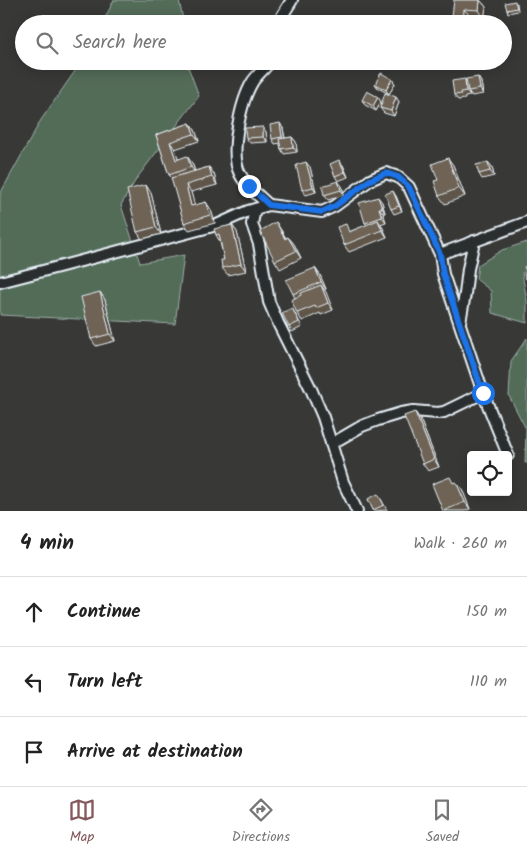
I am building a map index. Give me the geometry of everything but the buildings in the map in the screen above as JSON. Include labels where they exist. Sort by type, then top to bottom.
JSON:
[{"type":"street","points":[[283,15],[292,0]]},
{"type":"street","points":[[262,70],[246,94],[242,107],[237,132],[235,160],[240,174],[249,186],[269,205]]},
{"type":"street","points":[[0,282],[217,225],[269,205],[322,212],[335,206],[370,180],[386,173],[398,177],[409,187],[440,254],[443,274],[483,393],[507,451]]},
{"type":"street","points":[[255,209],[252,224],[259,244],[270,302],[278,323],[311,389],[323,418],[343,482],[357,511]]},
{"type":"street","points":[[440,254],[527,222]]},
{"type":"street","points":[[460,323],[474,241]]},
{"type":"street","points":[[331,444],[362,426],[378,420],[413,411],[444,412],[483,393]]},
{"type":"green space","points":[[114,0],[179,0],[182,15],[106,15]]},
{"type":"green space","points":[[76,70],[189,70],[199,96],[137,178],[121,205],[140,263],[184,255],[175,324],[0,315],[0,194],[41,120]]},
{"type":"green space","points":[[527,242],[527,271],[522,273],[527,301],[527,323],[492,313],[491,291],[476,279],[478,265],[502,250]]},
{"type":"green space","points":[[527,338],[527,463],[525,463],[526,429],[509,396],[511,361]]},
{"type":"route","points":[[249,186],[269,205],[322,212],[335,206],[370,180],[386,173],[398,177],[409,187],[440,254],[443,274],[483,393]]}]
